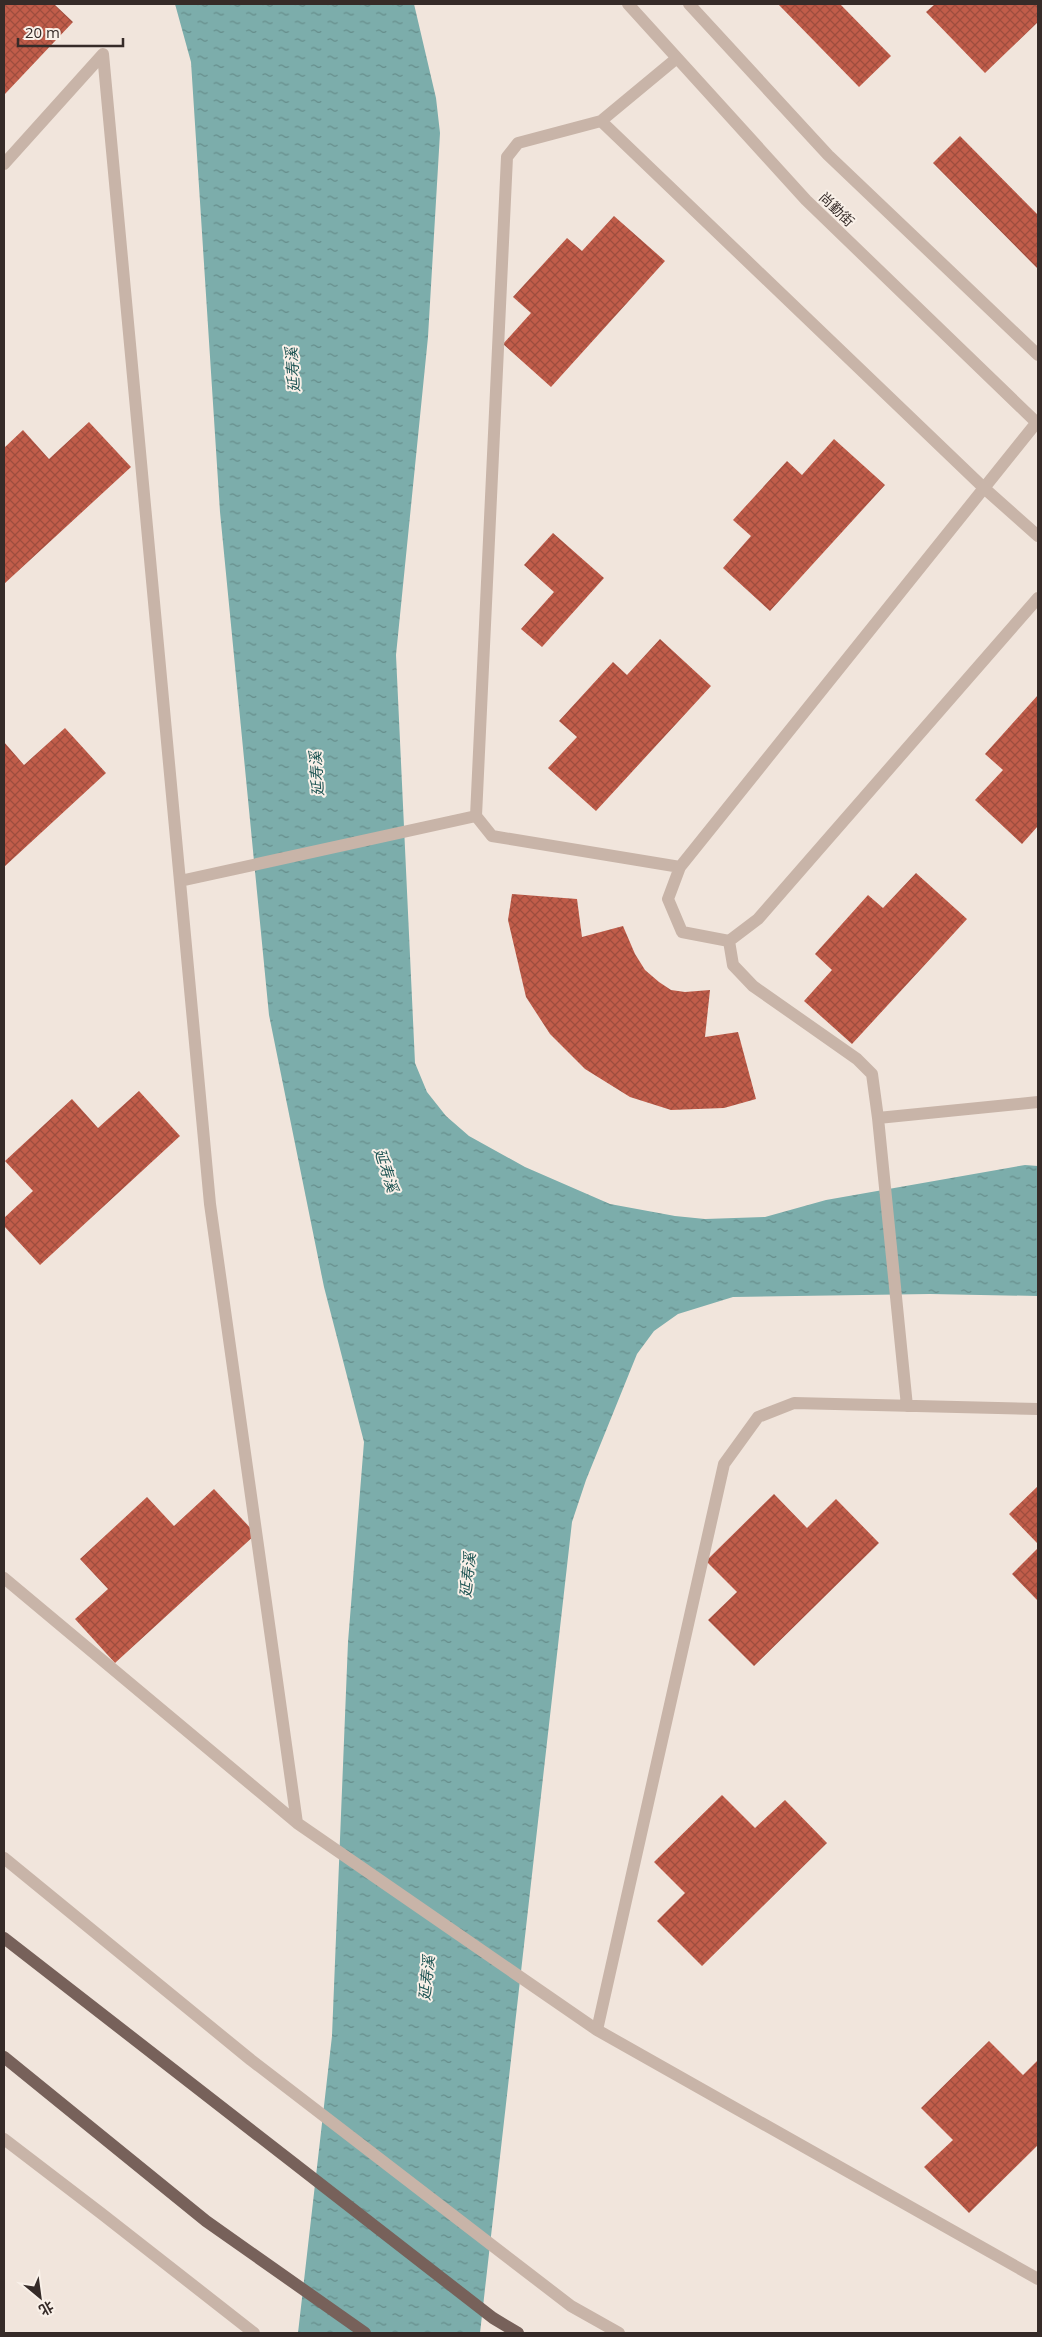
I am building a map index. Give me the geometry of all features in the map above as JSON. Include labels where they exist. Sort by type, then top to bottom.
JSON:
[{"type":"main road","points":[[4,1938],[485,2312],[518,2333]]},
{"type":"main road","points":[[4,2057],[206,2220],[365,2333]]},
{"type":"street","name":"尚勤街","points":[[628,4],[806,200],[1038,423]]},
{"type":"street","points":[[689,4],[828,155],[1038,355]]},
{"type":"street","points":[[4,164],[103,54],[210,1204],[298,1823]]},
{"type":"street","points":[[677,58],[601,121],[518,143],[507,157],[476,816],[492,836],[680,867]]},
{"type":"street","points":[[601,121],[984,488],[1038,536]]},
{"type":"street","points":[[1038,423],[680,867],[668,900],[682,932],[729,941],[758,919],[1038,598]]},
{"type":"street","points":[[180,881],[476,816]]},
{"type":"street","points":[[729,941],[733,966],[753,986],[857,1059],[872,1074],[907,1406]]},
{"type":"street","points":[[878,1118],[1038,1102]]},
{"type":"street","points":[[597,2030],[724,1464],[758,1418],[794,1403],[1038,1409]]},
{"type":"street","points":[[4,1578],[298,1823],[597,2030],[1038,2279]]},
{"type":"street","points":[[4,1858],[251,2060],[571,2306],[619,2333]]},
{"type":"street","points":[[4,2139],[254,2333]]},
{"type":"water","name":"延寿溪","points":[[175,4],[414,4],[436,98],[440,133],[428,337],[396,655],[415,1063],[427,1092],[446,1116],[469,1136],[525,1167],[610,1204],[675,1216],[705,1219],[765,1217],[826,1200],[1025,1165],[1038,1166],[1038,1296],[930,1294],[733,1297],[678,1314],[654,1331],[637,1354],[586,1480],[572,1522],[480,2333],[298,2333],[332,2036],[348,1642],[364,1442],[324,1287],[269,1015],[220,512],[191,62]]},
{"type":"building","points":[[4,4],[54,4],[73,22],[4,95]]},
{"type":"building","points":[[778,4],[840,4],[891,56],[859,87]]},
{"type":"building","points":[[935,4],[1038,4],[1038,22],[985,73],[926,12]]},
{"type":"building","points":[[960,136],[1038,215],[1038,269],[933,163]]},
{"type":"building","points":[[614,216],[665,261],[551,387],[503,344],[531,313],[513,297],[567,238],[582,251]]},
{"type":"building","points":[[89,422],[131,467],[4,584],[4,448],[23,430],[49,459]]},
{"type":"building","points":[[834,439],[885,485],[770,611],[723,568],[751,536],[733,520],[787,461],[802,475]]},
{"type":"building","points":[[553,533],[604,578],[542,647],[521,629],[554,592],[524,565]]},
{"type":"building","points":[[660,639],[711,686],[596,811],[548,768],[577,737],[559,721],[613,662],[627,675]]},
{"type":"building","points":[[1038,695],[1038,826],[1022,844],[975,800],[1003,770],[985,754]]},
{"type":"building","points":[[65,728],[106,773],[4,867],[4,742],[24,765]]},
{"type":"building","points":[[916,873],[967,919],[852,1044],[804,1001],[832,970],[815,954],[868,895],[883,908]]},
{"type":"building","points":[[512,894],[577,899],[582,937],[623,926],[635,954],[645,970],[659,982],[671,990],[685,992],[710,990],[705,1037],[738,1032],[756,1099],[724,1108],[671,1110],[630,1097],[585,1069],[550,1034],[526,997],[508,920]]},
{"type":"building","points":[[139,1091],[180,1136],[40,1265],[4,1226],[4,1218],[33,1191],[5,1161],[72,1099],[98,1128]]},
{"type":"building","points":[[1038,1486],[1038,1544],[1009,1514]]},
{"type":"building","points":[[214,1489],[256,1534],[115,1663],[75,1619],[108,1589],[80,1559],[147,1497],[174,1526]]},
{"type":"building","points":[[774,1494],[807,1528],[836,1499],[879,1543],[754,1666],[708,1620],[737,1592],[706,1561]]},
{"type":"building","points":[[1038,1548],[1038,1601],[1012,1574]]},
{"type":"building","points":[[722,1795],[755,1828],[785,1800],[827,1843],[702,1966],[657,1921],[685,1893],[654,1862]]},
{"type":"building","points":[[989,2041],[1023,2075],[1038,2060],[1038,2145],[969,2213],[924,2167],[953,2140],[921,2108]]}]
